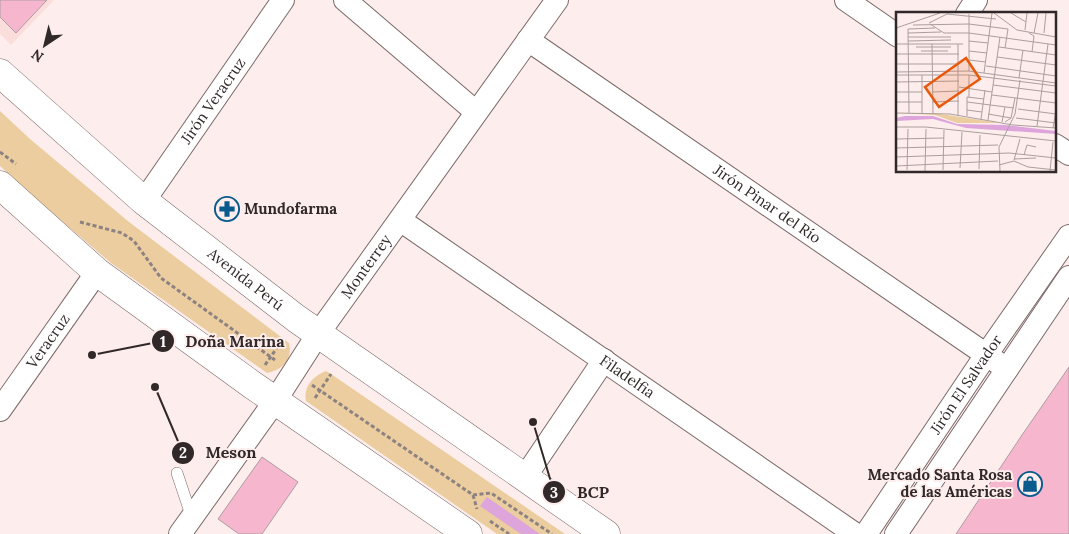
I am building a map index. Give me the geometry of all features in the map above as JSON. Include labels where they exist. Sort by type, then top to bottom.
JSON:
[{"type":"main road","name":"Avenida Perú","points":[[0,73],[144,201],[318,334],[606,534]]},
{"type":"main road","points":[[10,176],[97,272],[275,401],[468,534]]},
{"type":"street","name":"Jirón Veracruz","points":[[144,201],[284,0]]},
{"type":"street","points":[[345,0],[476,112]]},
{"type":"street","name":"Monterrey","points":[[190,527],[318,334],[557,0]]},
{"type":"street","points":[[846,0],[896,35]]},
{"type":"street","points":[[968,12],[976,0]]},
{"type":"street","name":"Jirón Pinar del Río","points":[[528,40],[1007,368]]},
{"type":"street","points":[[1056,145],[1069,154]]},
{"type":"street","name":"Filadelfia","points":[[400,220],[855,534]]},
{"type":"street","name":"Jirón El Salvador","points":[[866,534],[986,355],[1069,236]]},
{"type":"street","name":"Veracruz","points":[[0,410],[97,272]]},
{"type":"street","name":"Jirón El Salvador","points":[[896,534],[1069,277]]},
{"type":"street","points":[[525,477],[604,360]]},
{"type":"lane","points":[[177,472],[190,527]]},
{"type":"path","points":[[0,152],[12,160],[10,176]]},
{"type":"path","points":[[73,221],[122,233],[128,237],[134,242],[161,278],[277,361]]},
{"type":"path","points":[[262,369],[283,338]]},
{"type":"path","points":[[310,404],[331,374]]},
{"type":"path","points":[[310,384],[473,495],[492,493],[552,534]]},
{"type":"shaded area","points":[[0,0],[54,0],[11,45],[0,34]]},
{"type":"shaded area","points":[[0,111],[30,139],[129,222],[289,343],[290,354],[286,363],[273,372],[267,373],[111,263],[28,192],[0,166]]},
{"type":"shaded area","points":[[326,371],[565,534],[497,534],[306,401],[306,391],[310,383]]},
{"type":"shaded area","points":[[487,497],[540,534],[521,534],[480,506]]},
{"type":"building","points":[[0,0],[47,0],[16,33],[0,17]]},
{"type":"building","name":"Mercado Santa Rosa de las Américas","points":[[1069,367],[1069,534],[956,534],[1022,435]]},
{"type":"building","points":[[262,457],[298,482],[262,534],[239,534],[218,519]]},
{"type":"place","name":"Mundofarma","points":[[227,209]]},
{"type":"place","name":"Doña Marina","points":[[92,355]]},
{"type":"place","name":"Meson","points":[[155,387]]},
{"type":"place","name":"BCP","points":[[533,422]]},
{"type":"place","name":"Mercado Santa Rosa de las Américas","points":[[1030,484]]}]
